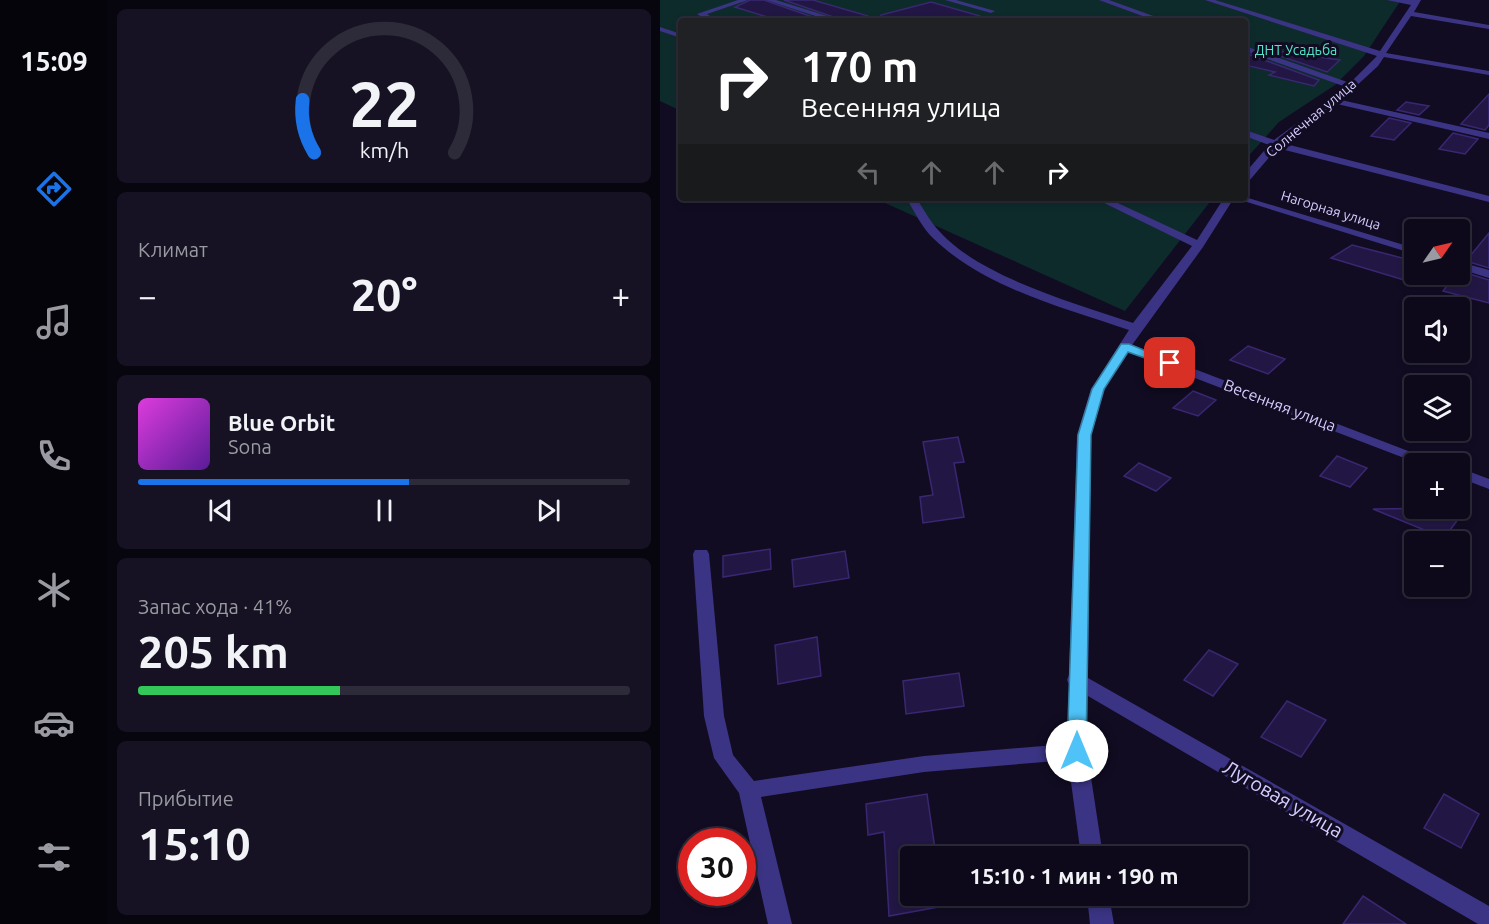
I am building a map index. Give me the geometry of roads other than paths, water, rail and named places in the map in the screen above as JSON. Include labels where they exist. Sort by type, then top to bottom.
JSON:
[{"type":"street","points":[[708,18],[719,7],[745,0]]},
{"type":"street","points":[[769,0],[829,18]]},
{"type":"street","points":[[948,0],[992,11]]},
{"type":"street","points":[[1102,0],[1154,18]]},
{"type":"street","points":[[1208,0],[1380,54],[1489,73]]},
{"type":"street","points":[[1390,0],[1417,2]]},
{"type":"street","name":"Солнечная улица","points":[[1248,175],[1274,145],[1335,101],[1375,64],[1417,2]]},
{"type":"street","points":[[708,3],[719,7]]},
{"type":"street","points":[[1409,13],[1489,27]]},
{"type":"street","points":[[660,29],[678,35]]},
{"type":"street","points":[[1248,49],[1352,86]]},
{"type":"street","points":[[1335,101],[1489,136]]},
{"type":"street","points":[[1248,134],[1274,145],[1489,199]]},
{"type":"street","points":[[912,201],[937,236],[975,264],[1048,298],[1136,328]]},
{"type":"street","points":[[1105,201],[1199,245]]},
{"type":"street","points":[[1091,846],[1077,751],[1076,680],[1084,435],[1098,389],[1136,328],[1199,245],[1227,201]]},
{"type":"street","name":"Нагорная улица","points":[[1248,201],[1404,248]]},
{"type":"street","points":[[1470,268],[1489,274]]},
{"type":"street","name":"Весенняя улица","points":[[1125,347],[1406,453]]},
{"type":"street","points":[[1470,477],[1489,484]]},
{"type":"street","points":[[700,554],[714,716],[724,758],[749,790],[780,924]]},
{"type":"street","name":"Луговая улица","points":[[1076,680],[1489,918]]},
{"type":"street","points":[[749,790],[924,764],[1077,751]]},
{"type":"street","points":[[1099,906],[1102,924]]},
{"type":"park label","name":"ДНТ Усадьба","points":[[1296,50]]}]
